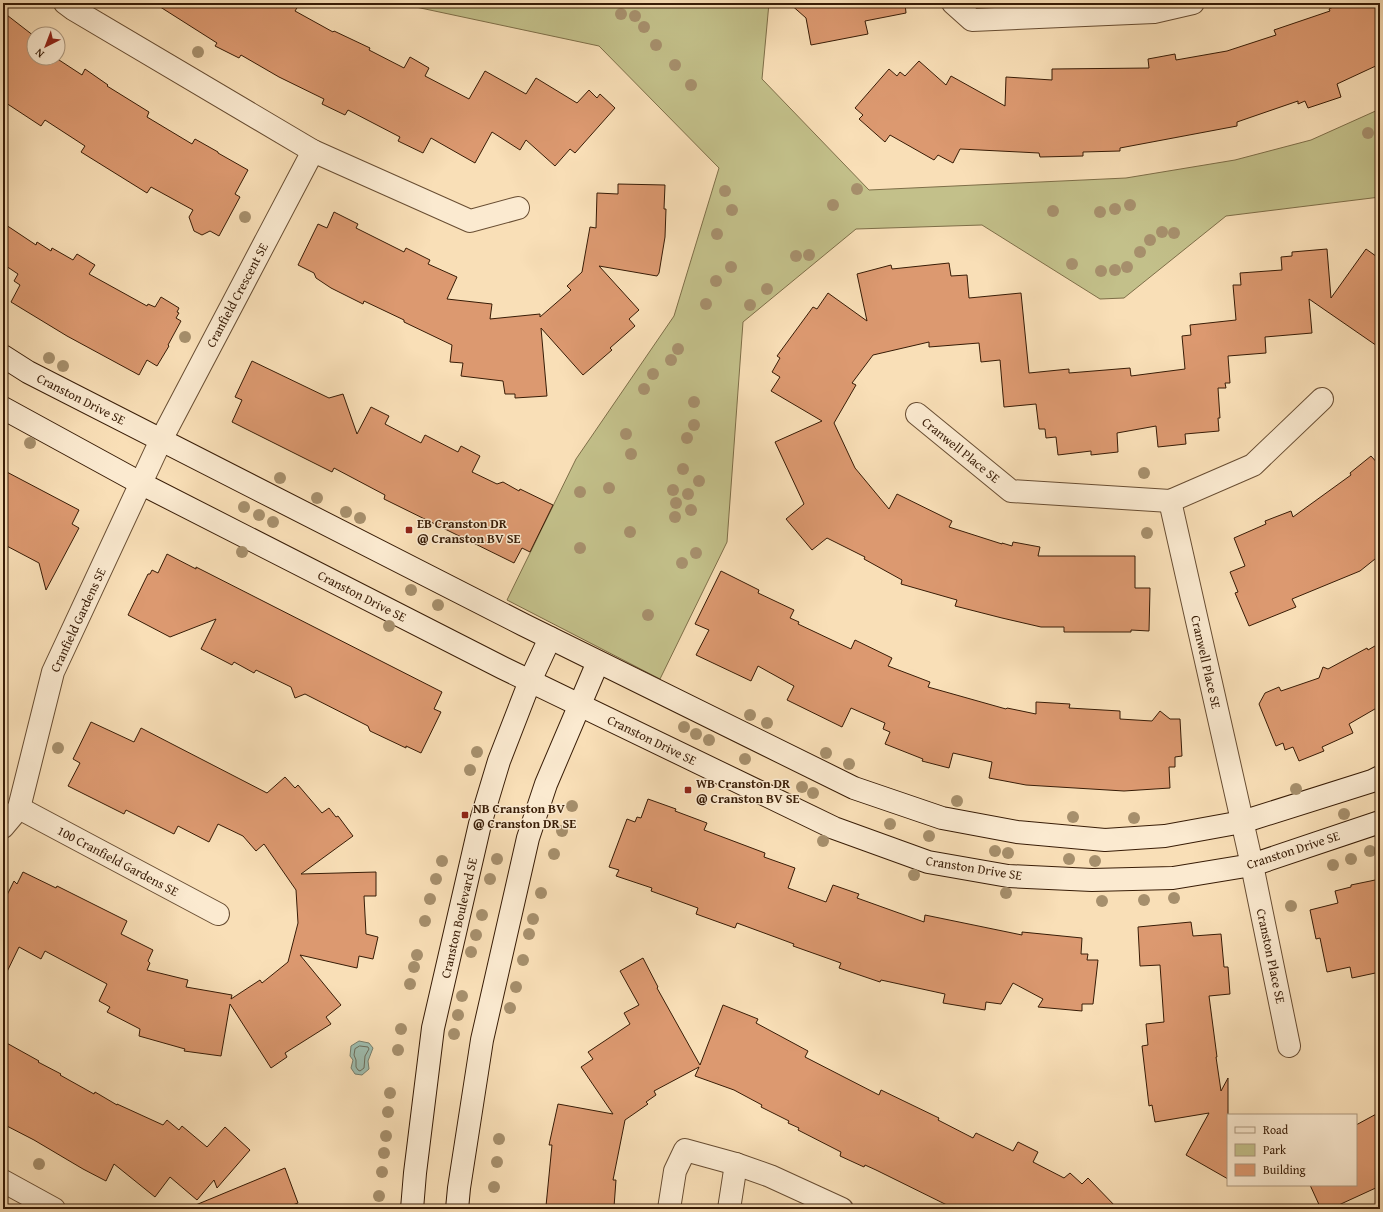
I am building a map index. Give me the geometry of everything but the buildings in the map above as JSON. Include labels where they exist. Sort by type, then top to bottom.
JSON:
[{"type":"street","points":[[65,3],[73,10],[313,151],[470,221],[518,208]]},
{"type":"street","points":[[953,3],[972,20],[1154,12],[1193,3]]},
{"type":"street","name":"Cranfield Crescent SE","points":[[161,440],[313,151]]},
{"type":"street","name":"Cranston Drive SE","points":[[3,356],[28,372],[550,638],[854,788],[942,818],[1016,832],[1105,840],[1165,836],[1242,822],[1372,781],[1380,777]]},
{"type":"street","name":"Cranwell Place SE","points":[[917,414],[1012,491],[1170,501],[1253,465],[1322,399]]},
{"type":"street","name":"Cranston Drive SE","points":[[3,408],[15,416],[142,484],[496,665],[834,828],[928,862],[1008,876],[1092,880],[1173,878],[1252,865],[1380,822]]},
{"type":"street","points":[[142,484],[161,440]]},
{"type":"street","name":"Cranfield Gardens SE","points":[[3,827],[18,808],[53,672],[142,484]]},
{"type":"street","name":"Cranwell Place SE","points":[[1170,501],[1252,865]]},
{"type":"street","name":"Cranston Boulevard SE","points":[[412,1209],[433,1028],[480,824],[499,761],[530,681],[550,638]]},
{"type":"street","points":[[457,1209],[482,1040],[528,838],[546,784],[598,662]]},
{"type":"street","name":"100 Cranfield Gardens SE","points":[[18,808],[218,914]]},
{"type":"street","name":"Cranston Place SE","points":[[1252,865],[1289,1046]]},
{"type":"street","points":[[669,1209],[675,1171],[685,1150],[736,1164],[770,1176],[842,1209]]},
{"type":"street","points":[[729,1209],[736,1164]]},
{"type":"street","points":[[3,1181],[54,1209]]},
{"type":"green space","points":[[397,3],[769,3],[762,79],[869,190],[1126,178],[1235,160],[1311,140],[1380,109],[1380,197],[1226,216],[1124,298],[1100,299],[982,225],[856,229],[743,322],[727,542],[660,679],[507,600],[576,459],[674,316],[719,168],[599,46]]},
{"type":"water","points":[[359,1041],[369,1043],[373,1048],[368,1061],[369,1069],[362,1075],[355,1074],[351,1068],[353,1060],[350,1056],[351,1046]]},
{"type":"place","name":"EB Cranston DR @ Cranston BV SE","points":[[409,530]]},
{"type":"place","name":"WB Cranston DR @ Cranston BV SE","points":[[688,790]]},
{"type":"place","name":"NB Cranston BV @ Cranston DR SE","points":[[465,815]]}]
